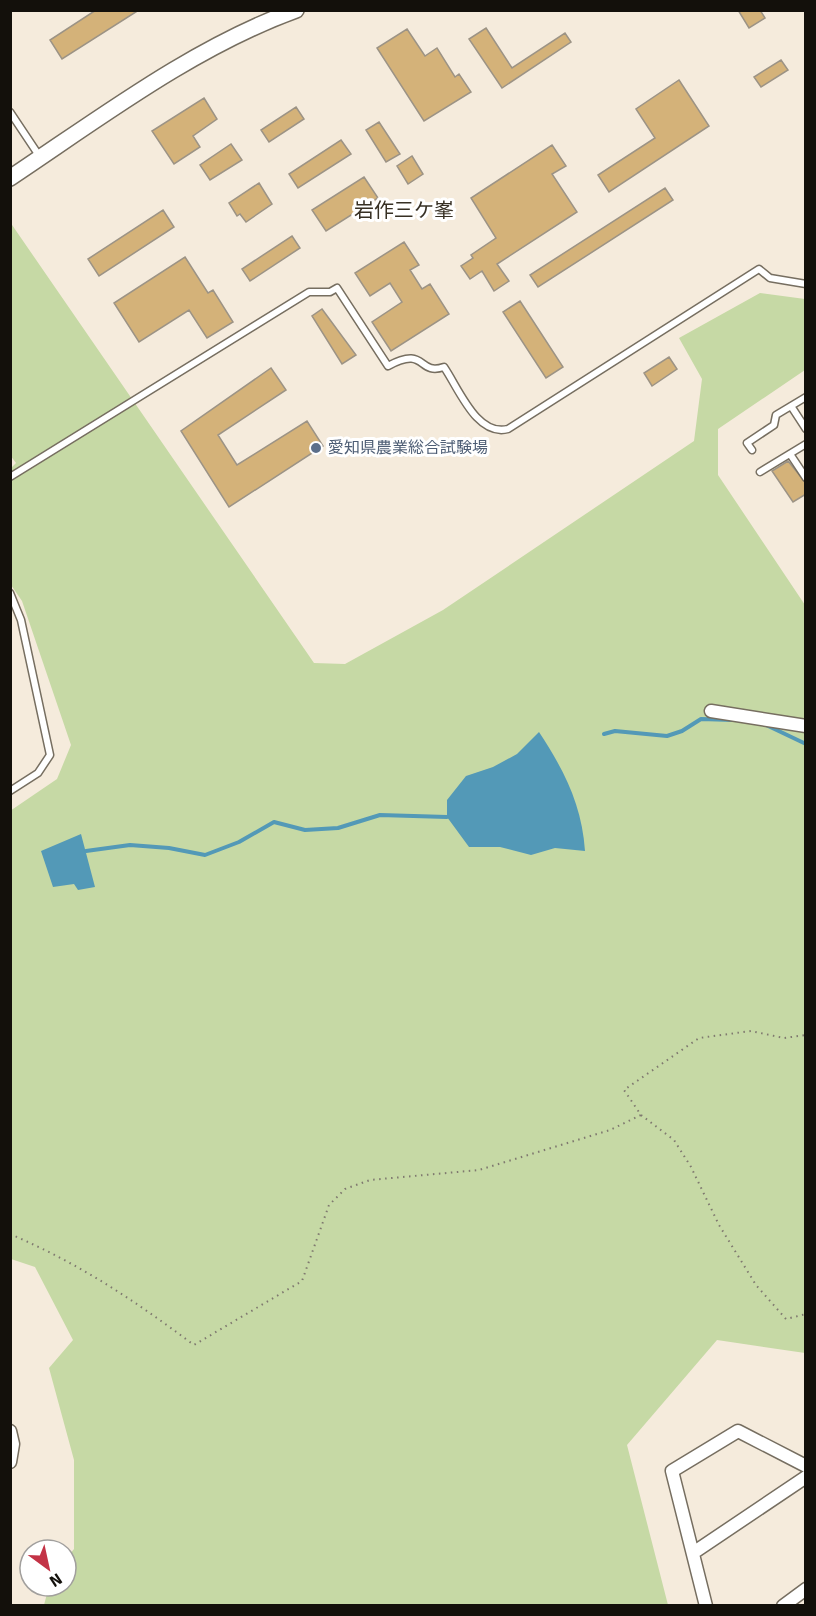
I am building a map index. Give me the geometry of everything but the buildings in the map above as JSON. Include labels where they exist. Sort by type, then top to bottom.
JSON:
[{"type":"street","points":[[10,178],[202,55],[266,21],[296,10]]},
{"type":"street","points":[[711,711],[806,726]]},
{"type":"street","points":[[10,1431],[12,1445],[10,1462]]},
{"type":"street","points":[[706,1605],[672,1471],[738,1431],[806,1466]]},
{"type":"street","points":[[693,1553],[806,1477]]},
{"type":"street","points":[[783,1605],[806,1589]]},
{"type":"lane","points":[[10,112],[40,158]]},
{"type":"lane","points":[[10,477],[309,292],[330,292],[337,288],[388,366],[405,357],[413,357],[430,368],[444,367],[480,422],[494,431],[508,429],[759,269],[770,279],[806,284]]},
{"type":"lane","points":[[752,450],[747,442],[774,425],[776,415],[806,397]]},
{"type":"lane","points":[[791,406],[806,429]]},
{"type":"lane","points":[[760,472],[806,444]]},
{"type":"lane","points":[[790,454],[806,478]]},
{"type":"lane","points":[[10,593],[21,620],[50,755],[38,773],[10,791]]},
{"type":"path","points":[[806,1035],[784,1038],[751,1031],[699,1038],[624,1090],[641,1115],[674,1140],[691,1167],[719,1226],[763,1293],[786,1319],[806,1314]]},
{"type":"path","points":[[10,1234],[60,1256],[129,1296],[194,1345],[302,1281],[329,1204],[345,1189],[370,1180],[479,1170],[610,1130],[641,1115]]},
{"type":"green space","points":[[10,222],[314,663],[345,664],[443,610],[694,441],[702,379],[679,338],[760,293],[805,299],[805,370],[718,429],[718,475],[805,605],[805,1353],[717,1340],[627,1445],[668,1605],[44,1605],[46,1598],[78,1598],[78,1538],[74,1538],[74,1460],[49,1368],[73,1340],[35,1267],[11,1259],[10,811],[57,779],[71,745],[22,601],[11,585],[10,469],[16,463],[10,455]]},
{"type":"water","points":[[539,732],[564,774],[576,803],[585,851],[555,848],[531,855],[500,847],[469,847],[447,817],[447,800],[466,776],[493,767],[517,754]]},
{"type":"water","points":[[81,834],[95,887],[78,890],[74,884],[53,887],[41,851]]},
{"type":"waterway","points":[[604,734],[615,731],[667,736],[682,731],[701,719],[733,720]]},
{"type":"waterway","points":[[764,724],[806,744]]},
{"type":"waterway","points":[[86,851],[130,845],[169,848],[205,855],[239,842],[274,822],[305,830],[338,828],[380,815],[447,817]]},
{"type":"place","name":"愛知県農業総合試験場","points":[[316,448]]},
{"type":"district","name":"岩作三ケ峯","points":[[404,210]]}]
